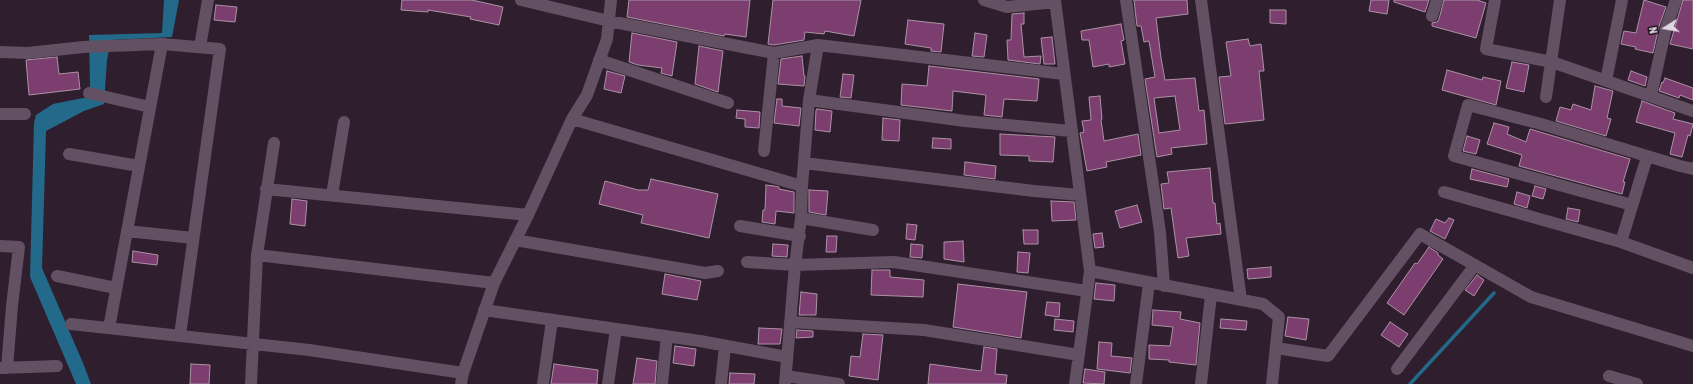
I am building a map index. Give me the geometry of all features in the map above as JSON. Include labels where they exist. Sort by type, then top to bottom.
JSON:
[{"type":"street","points":[[200,47],[208,0]]},
{"type":"street","points":[[521,0],[608,21],[774,53],[818,45],[1064,74]]},
{"type":"street","points":[[71,324],[309,350],[462,379],[494,283],[528,215],[572,119],[587,95],[607,40],[611,0]]},
{"type":"street","points":[[984,0],[1007,7],[1055,1],[1090,271],[1074,384]]},
{"type":"street","points":[[1126,0],[1160,232],[1164,286]]},
{"type":"street","points":[[1201,0],[1241,300]]},
{"type":"street","points":[[1432,16],[1437,0]]},
{"type":"street","points":[[1495,0],[1486,49],[1552,62],[1651,95],[1693,111]]},
{"type":"street","points":[[1546,97],[1560,0]]},
{"type":"street","points":[[1606,81],[1622,0]]},
{"type":"street","points":[[1651,95],[1666,28],[1676,0]]},
{"type":"street","points":[[108,328],[162,44]]},
{"type":"street","points":[[0,52],[28,53],[94,46],[162,44],[220,49],[180,335]]},
{"type":"street","points":[[818,45],[809,100],[802,186],[800,236],[795,265],[785,380],[840,384]]},
{"type":"street","points":[[764,151],[774,53]]},
{"type":"street","points":[[599,60],[728,103]]},
{"type":"street","points":[[89,93],[150,107]]},
{"type":"street","points":[[809,100],[965,122],[1072,131]]},
{"type":"street","points":[[1632,205],[1454,156],[1468,105],[1541,124],[1680,166],[1693,168]]},
{"type":"street","points":[[0,114],[25,114]]},
{"type":"street","points":[[572,119],[802,186]]},
{"type":"street","points":[[332,195],[344,122]]},
{"type":"street","points":[[251,384],[257,255],[274,142]]},
{"type":"street","points":[[69,154],[139,166]]},
{"type":"street","points":[[1621,242],[1647,156]]},
{"type":"street","points":[[804,163],[1026,191],[1080,195]]},
{"type":"street","points":[[266,189],[528,215]]},
{"type":"street","points":[[1444,192],[1621,242],[1693,268]]},
{"type":"street","points":[[801,218],[873,230]]},
{"type":"street","points":[[740,226],[800,236]]},
{"type":"street","points":[[127,231],[193,238]]},
{"type":"street","points":[[1276,348],[1328,356],[1420,234],[1531,297],[1693,346]]},
{"type":"street","points":[[515,240],[705,273],[718,271]]},
{"type":"street","points":[[0,246],[19,247],[6,306],[4,368],[57,366]]},
{"type":"street","points":[[257,255],[494,283]]},
{"type":"street","points":[[746,262],[795,265],[894,262],[1087,291]]},
{"type":"street","points":[[1397,369],[1475,265]]},
{"type":"street","points":[[1090,271],[1263,304],[1279,317],[1272,384]]},
{"type":"street","points":[[57,276],[116,288]]},
{"type":"street","points":[[1136,384],[1149,283]]},
{"type":"street","points":[[1201,384],[1211,294]]},
{"type":"street","points":[[484,310],[667,336],[787,357]]},
{"type":"street","points":[[543,384],[552,320]]},
{"type":"street","points":[[790,322],[924,330],[1078,355]]},
{"type":"street","points":[[608,384],[616,329]]},
{"type":"street","points":[[662,384],[667,336]]},
{"type":"street","points":[[721,384],[725,346]]},
{"type":"street","points":[[1610,376],[1637,384]]},
{"type":"water","points":[[164,0],[179,0],[172,37],[111,40],[107,60],[104,104],[84,111],[46,131],[42,268],[91,384],[76,384],[30,277],[34,123],[36,115],[53,104],[88,97],[90,85],[89,35],[162,33]]},
{"type":"building","points":[[402,0],[472,0],[503,7],[499,25],[470,19],[471,17],[428,10],[428,12],[401,10]]},
{"type":"building","points":[[629,0],[750,0],[746,37],[725,34],[724,36],[627,17]]},
{"type":"building","points":[[773,0],[861,0],[854,36],[825,31],[824,34],[805,32],[804,40],[774,45],[768,44]]},
{"type":"building","points":[[1134,0],[1187,0],[1188,14],[1156,18],[1161,58],[1165,80],[1195,78],[1199,111],[1204,110],[1207,144],[1171,148],[1172,154],[1157,157],[1145,79],[1155,77],[1149,41],[1144,42],[1141,26],[1137,26]],"holes":[[[1175,96],[1180,130],[1159,133],[1154,98]]]},
{"type":"building","points":[[1371,0],[1389,0],[1387,14],[1369,11]]},
{"type":"building","points":[[1394,0],[1429,0],[1425,12],[1394,2]]},
{"type":"building","points":[[1444,0],[1477,0],[1486,3],[1476,38],[1432,26],[1432,23],[1437,22],[1439,19]]},
{"type":"building","points":[[1644,0],[1666,7],[1659,26],[1653,53],[1621,44],[1624,31],[1636,33]]},
{"type":"building","points":[[1683,0],[1693,0],[1693,49],[1670,44]]},
{"type":"building","points":[[216,5],[237,7],[235,22],[214,20]]},
{"type":"building","points":[[1270,10],[1286,10],[1286,24],[1270,23]]},
{"type":"building","points":[[1024,13],[1024,24],[1021,24],[1024,57],[1041,56],[1040,64],[1008,60],[1007,40],[1011,40],[1012,14]]},
{"type":"building","points":[[908,20],[944,24],[941,52],[931,51],[931,48],[905,44]]},
{"type":"building","points":[[1121,24],[1124,40],[1121,41],[1125,64],[1109,67],[1109,64],[1093,67],[1089,40],[1082,40],[1081,31]]},
{"type":"building","points":[[632,33],[677,42],[672,76],[661,73],[662,68],[638,65],[629,62]]},
{"type":"building","points":[[975,33],[987,35],[984,57],[972,56]]},
{"type":"building","points":[[1052,37],[1055,64],[1044,64],[1041,38]]},
{"type":"building","points":[[1248,39],[1250,46],[1261,44],[1264,71],[1259,71],[1264,120],[1225,124],[1219,77],[1231,76],[1226,42]]},
{"type":"building","points":[[699,46],[723,51],[718,92],[695,84]]},
{"type":"building","points":[[802,56],[805,76],[804,86],[778,84],[781,59]]},
{"type":"building","points":[[57,57],[59,74],[78,72],[80,89],[29,95],[26,60]]},
{"type":"building","points":[[1512,62],[1529,65],[1524,92],[1506,88]]},
{"type":"building","points":[[929,66],[1039,79],[1037,101],[1004,99],[1002,117],[984,115],[986,95],[953,91],[952,111],[901,105],[902,84],[927,86]]},
{"type":"building","points":[[1447,70],[1482,80],[1483,77],[1501,81],[1496,105],[1442,90]]},
{"type":"building","points":[[607,71],[625,76],[621,93],[604,89]]},
{"type":"building","points":[[1631,71],[1647,77],[1645,86],[1628,80]]},
{"type":"building","points":[[843,74],[854,75],[851,98],[840,97]]},
{"type":"building","points":[[1665,78],[1693,88],[1693,100],[1680,95],[1679,98],[1659,91]]},
{"type":"building","points":[[1595,86],[1613,91],[1607,118],[1611,119],[1606,136],[1556,121],[1560,107],[1571,110],[1573,104],[1591,110]]},
{"type":"building","points":[[1100,96],[1104,141],[1138,134],[1141,155],[1106,162],[1107,167],[1087,171],[1080,133],[1084,132],[1082,121],[1091,120],[1089,97]]},
{"type":"building","points":[[777,99],[782,99],[782,106],[801,108],[799,126],[774,123]]},
{"type":"building","points":[[1642,101],[1675,113],[1673,119],[1693,124],[1690,136],[1688,135],[1682,157],[1670,154],[1675,133],[1636,122]]},
{"type":"building","points":[[817,109],[832,111],[830,132],[815,130]]},
{"type":"building","points":[[737,110],[760,112],[759,128],[745,127],[745,119],[736,118]]},
{"type":"building","points":[[883,118],[900,120],[899,141],[882,140]]},
{"type":"building","points":[[1494,123],[1509,127],[1507,134],[1526,142],[1530,129],[1630,159],[1623,182],[1625,182],[1622,194],[1519,166],[1522,155],[1487,144]]},
{"type":"building","points":[[1000,134],[1055,137],[1053,162],[1029,161],[1029,156],[1000,155]]},
{"type":"building","points":[[1467,136],[1480,140],[1476,154],[1463,151]]},
{"type":"building","points":[[933,138],[951,139],[951,149],[932,148]]},
{"type":"building","points":[[965,162],[996,166],[995,179],[964,175]]},
{"type":"building","points":[[1210,168],[1213,203],[1215,203],[1217,224],[1220,223],[1221,234],[1186,238],[1189,256],[1178,258],[1171,208],[1164,209],[1161,184],[1169,183],[1167,172]]},
{"type":"building","points":[[1472,169],[1509,179],[1507,187],[1470,179]]},
{"type":"building","points":[[651,179],[718,194],[709,238],[641,223],[643,215],[599,204],[605,181],[638,190],[648,190]]},
{"type":"building","points":[[766,185],[779,187],[779,189],[794,192],[794,213],[776,211],[775,224],[762,222],[763,210],[765,210]]},
{"type":"building","points":[[1535,186],[1546,189],[1543,199],[1532,196]]},
{"type":"building","points":[[809,190],[828,191],[826,215],[809,212]]},
{"type":"building","points":[[1517,192],[1530,196],[1527,208],[1514,204]]},
{"type":"building","points":[[292,199],[307,201],[305,226],[290,224]]},
{"type":"building","points":[[1051,201],[1074,202],[1076,220],[1052,221]]},
{"type":"building","points":[[1137,205],[1142,222],[1120,228],[1115,211]]},
{"type":"building","points":[[1568,208],[1580,210],[1578,222],[1566,219]]},
{"type":"building","points":[[1449,218],[1454,220],[1445,239],[1430,231],[1436,219],[1445,223]]},
{"type":"building","points":[[907,224],[917,225],[915,240],[906,239]]},
{"type":"building","points":[[1023,230],[1038,230],[1038,244],[1024,244]]},
{"type":"building","points":[[1102,233],[1104,247],[1095,248],[1093,234]]},
{"type":"building","points":[[827,236],[837,236],[836,252],[826,252]]},
{"type":"building","points":[[963,241],[964,262],[944,259],[944,242]]},
{"type":"building","points":[[773,244],[788,245],[787,257],[772,256]]},
{"type":"building","points":[[911,244],[923,245],[922,258],[910,257]]},
{"type":"building","points":[[1429,247],[1438,253],[1438,255],[1443,259],[1404,315],[1387,303],[1415,263],[1417,264]]},
{"type":"building","points":[[133,251],[158,255],[157,265],[132,262]]},
{"type":"building","points":[[1018,252],[1030,253],[1028,273],[1017,272]]},
{"type":"building","points":[[1271,267],[1271,277],[1248,279],[1247,269]]},
{"type":"building","points":[[872,270],[890,270],[890,277],[924,280],[923,297],[871,295]]},
{"type":"building","points":[[665,274],[701,281],[697,300],[662,294]]},
{"type":"building","points":[[1477,275],[1484,280],[1474,296],[1465,290]]},
{"type":"building","points":[[1096,283],[1115,285],[1114,301],[1094,299]]},
{"type":"building","points":[[958,284],[1027,292],[1021,338],[953,327]]},
{"type":"building","points":[[801,292],[817,294],[816,315],[799,315]]},
{"type":"building","points":[[1047,302],[1060,303],[1059,317],[1045,315]]},
{"type":"building","points":[[1153,310],[1181,312],[1180,319],[1200,323],[1196,365],[1169,362],[1169,360],[1149,359],[1149,345],[1170,346],[1173,327],[1152,325]]},
{"type":"building","points":[[1288,317],[1309,319],[1306,340],[1285,336]]},
{"type":"building","points":[[1055,319],[1074,321],[1073,332],[1054,330]]},
{"type":"building","points":[[1221,319],[1247,321],[1246,330],[1220,328]]},
{"type":"building","points":[[1390,322],[1408,334],[1399,347],[1381,335]]},
{"type":"building","points":[[759,328],[782,329],[780,344],[758,344]]},
{"type":"building","points":[[797,330],[813,331],[813,337],[796,338]]},
{"type":"building","points":[[863,334],[883,335],[878,380],[849,376],[851,356],[860,357]]},
{"type":"building","points":[[1099,342],[1112,343],[1111,356],[1132,358],[1130,373],[1097,369]]},
{"type":"building","points":[[675,346],[696,349],[694,366],[673,363]]},
{"type":"building","points":[[984,347],[997,349],[995,374],[1007,375],[1006,384],[928,384],[930,364],[981,371]]},
{"type":"building","points":[[637,358],[657,361],[655,384],[633,384]]},
{"type":"building","points":[[191,364],[210,365],[209,384],[190,384]]},
{"type":"building","points":[[554,364],[598,370],[597,384],[551,384]]},
{"type":"building","points":[[1085,369],[1105,372],[1104,384],[1083,383]]},
{"type":"building","points":[[730,373],[755,374],[754,384],[729,384]]},
{"type":"waterway","points":[[1410,384],[1494,293]]}]
